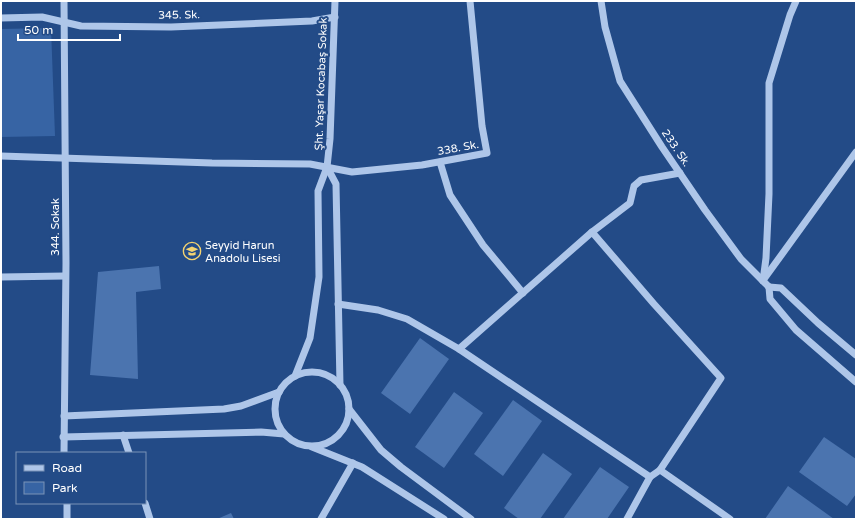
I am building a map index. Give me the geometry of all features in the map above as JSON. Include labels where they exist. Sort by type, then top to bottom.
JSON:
[{"type":"street","name":"344. Sokak","points":[[64,1],[66,276],[64,452]]},
{"type":"street","name":"Şht. Yaşar Kocabaş Sokak","points":[[328,167],[335,1]]},
{"type":"street","name":"338. Sk.","points":[[1,156],[65,157],[212,164],[310,164],[352,172],[440,162],[487,154],[482,126],[470,1]]},
{"type":"street","name":"233. Sk.","points":[[601,1],[605,27],[620,81],[680,174],[741,259],[769,287]]},
{"type":"street","points":[[763,281],[766,258],[769,194],[769,83],[796,1]]},
{"type":"street","name":"345. Sk.","points":[[1,18],[42,17],[80,26],[171,27],[312,21],[335,17]]},
{"type":"street","points":[[763,281],[856,152]]},
{"type":"street","points":[[440,162],[450,195],[483,245],[523,293]]},
{"type":"street","points":[[328,167],[336,184],[340,385]]},
{"type":"street","points":[[295,376],[311,330],[319,277],[318,191],[328,167]]},
{"type":"street","points":[[459,349],[592,232],[630,203],[634,186],[641,180],[680,174]]},
{"type":"street","points":[[592,232],[654,304],[721,378],[660,470],[650,477],[627,519]]},
{"type":"street","points":[[1,277],[66,276]]},
{"type":"street","points":[[856,354],[818,323],[781,288],[769,287],[770,299],[796,330],[856,382]]},
{"type":"street","points":[[338,304],[378,310],[407,319],[459,349],[650,477]]},
{"type":"street","points":[[310,447],[325,444],[338,436],[346,424],[349,409],[346,394],[340,385],[331,378],[309,372],[295,376],[288,380],[279,392],[276,399],[276,421],[284,434],[296,443],[362,467],[444,519]]},
{"type":"street","points":[[64,416],[224,409],[241,406],[279,392]]},
{"type":"street","points":[[349,409],[381,450],[401,467],[471,519]]},
{"type":"street","points":[[63,437],[262,432],[284,434]]},
{"type":"street","points":[[124,435],[129,452]]},
{"type":"street","points":[[321,519],[353,464]]},
{"type":"street","points":[[660,470],[730,519]]},
{"type":"street","points":[[66,504],[67,519]]},
{"type":"street","points":[[145,504],[150,519]]},
{"type":"green space","points":[[51,28],[55,136],[1,137],[1,29]]},
{"type":"building","points":[[159,266],[161,289],[136,292],[138,379],[90,375],[98,272]]},
{"type":"building","points":[[420,338],[449,359],[410,414],[381,393]]},
{"type":"building","points":[[454,392],[483,413],[444,468],[415,447]]},
{"type":"building","points":[[513,400],[542,421],[503,476],[474,454]]},
{"type":"building","points":[[824,437],[856,459],[856,494],[847,506],[799,472]]},
{"type":"building","points":[[543,453],[572,474],[540,519],[519,519],[504,508]]},
{"type":"building","points":[[600,467],[629,487],[607,519],[563,519]]},
{"type":"building","points":[[788,486],[834,519],[765,519]]},
{"type":"building","points":[[231,513],[234,519],[217,519]]},
{"type":"place","name":"Seyyid Harun Anadolu Lisesi","points":[[192,251]]}]
